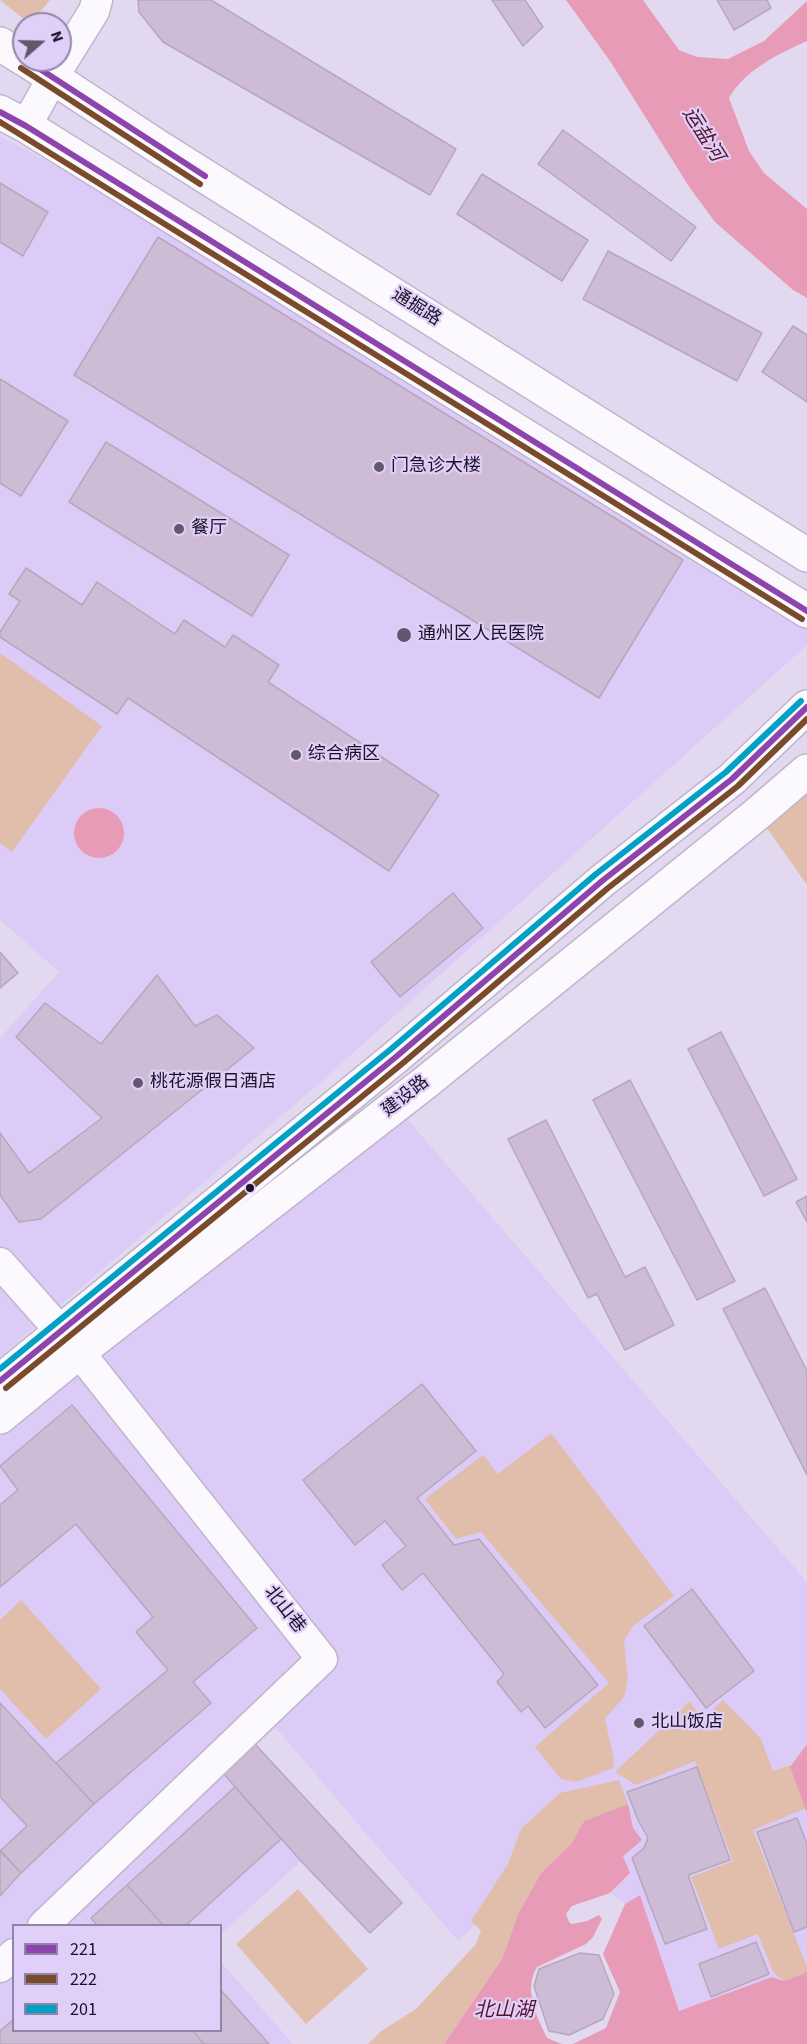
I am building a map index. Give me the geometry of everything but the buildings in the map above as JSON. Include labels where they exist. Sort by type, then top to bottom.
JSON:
[{"type":"street","points":[[72,31],[94,11],[97,0]]},
{"type":"street","points":[[31,72],[13,119],[807,611]]},
{"type":"street","name":"通掘路","points":[[45,72],[157,146],[807,555]]},
{"type":"street","name":"建设路","points":[[0,1417],[70,1342],[397,1056],[602,881],[732,779],[807,707]]},
{"type":"street","name":"建设路","points":[[0,1381],[70,1342],[426,1082],[807,771]]},
{"type":"street","name":"北山巷","points":[[0,1263],[70,1342],[322,1659],[45,1924]]},
{"type":"street","points":[[0,1967],[12,1956]]},
{"type":"shaded area","points":[[0,0],[50,0],[40,12],[15,12]]},
{"type":"shaded area","name":"通州区人民医院","points":[[0,136],[93,186],[807,625],[807,645],[322,1081],[0,1357],[0,1038],[59,972],[0,920]]},
{"type":"shaded area","points":[[0,653],[102,726],[12,852],[0,843]]},
{"type":"shaded area","points":[[807,771],[807,885],[757,814]]},
{"type":"shaded area","points":[[396,1106],[807,1582],[807,1744],[790,1767],[807,1813],[807,1972],[784,1981],[772,1977],[679,2011],[640,1895],[625,1904],[610,1893],[630,1873],[623,1856],[629,1850],[633,1828],[628,1805],[584,1821],[458,1941],[264,1714],[214,1762],[301,1861],[222,1933],[222,1924],[12,1924],[12,2032],[222,2032],[222,1963],[293,2044],[0,2044],[0,1417]]},
{"type":"shaded area","points":[[551,1433],[674,1596],[633,1626],[624,1641],[628,1679],[624,1697],[605,1719],[614,1759],[613,1768],[576,1782],[561,1779],[535,1747],[609,1683],[481,1532],[456,1539],[425,1499],[483,1455],[498,1474]]},
{"type":"shaded area","points":[[21,1600],[101,1689],[46,1739],[0,1689],[0,1620]]},
{"type":"shaded area","points":[[723,1700],[761,1739],[773,1771],[791,1765],[807,1808],[753,1830],[807,1967],[807,1972],[784,1981],[773,1972],[758,1934],[719,1949],[691,1877],[733,1861],[695,1761],[636,1785],[615,1772],[689,1702],[704,1718]]},
{"type":"shaded area","points":[[619,1780],[628,1804],[584,1821],[571,1844],[541,1873],[518,1914],[502,1959],[444,2044],[368,2044],[380,2032],[416,2009],[476,1944],[481,1931],[471,1921],[508,1864],[521,1829],[560,1793]]},
{"type":"shaded area","points":[[298,1889],[368,1969],[306,2024],[236,1944]]},
{"type":"water","name":"运盐河","points":[[566,0],[643,0],[679,50],[697,57],[728,59],[764,41],[807,1],[807,41],[774,57],[753,71],[729,98],[749,151],[764,173],[807,209],[807,298],[793,290],[715,222],[690,188],[610,61]]},
{"type":"water","points":[[94,808],[104,808],[117,815],[124,828],[124,838],[117,851],[104,858],[94,858],[85,854],[78,847],[74,838],[74,828],[78,819],[85,812]]},
{"type":"water","points":[[807,1744],[807,1813],[790,1767]]},
{"type":"water","name":"北山湖","points":[[628,1804],[633,1828],[642,1840],[623,1856],[630,1873],[610,1893],[572,1906],[566,1914],[572,1924],[587,1921],[599,1915],[602,1919],[593,1937],[586,1944],[537,1967],[533,1976],[531,1994],[539,2021],[547,2038],[562,2044],[444,2044],[502,1959],[518,1914],[541,1873],[571,1844],[584,1821]]},
{"type":"water","name":"北山湖","points":[[640,1895],[679,2011],[772,1977],[784,1981],[807,1972],[807,2044],[573,2044],[606,2028],[620,1992],[603,1954],[625,1904]]},
{"type":"transit line","name":"222","points":[[27,72],[200,184]]},
{"type":"transit line","name":"221","points":[[45,72],[205,176]]},
{"type":"transit line","name":"221","points":[[0,112],[807,611]]},
{"type":"transit line","name":"222","points":[[0,122],[802,619]]},
{"type":"transit line","name":"201","points":[[0,1369],[391,1049],[596,874],[726,772],[801,701]]},
{"type":"transit line","name":"221","points":[[0,1381],[397,1056],[602,881],[732,779],[807,707]]},
{"type":"transit line","name":"222","points":[[6,1388],[403,1063],[608,888],[738,786],[807,719]]},
{"type":"place","name":"门急诊大楼","points":[[379,467]]},
{"type":"place","name":"餐厅","points":[[179,529]]},
{"type":"place","name":"通州区人民医院","points":[[404,635]]},
{"type":"place","name":"综合病区","points":[[296,755]]},
{"type":"place","name":"桃花源假日酒店","points":[[138,1083]]},
{"type":"place","name":"北山饭店","points":[[639,1723]]}]
